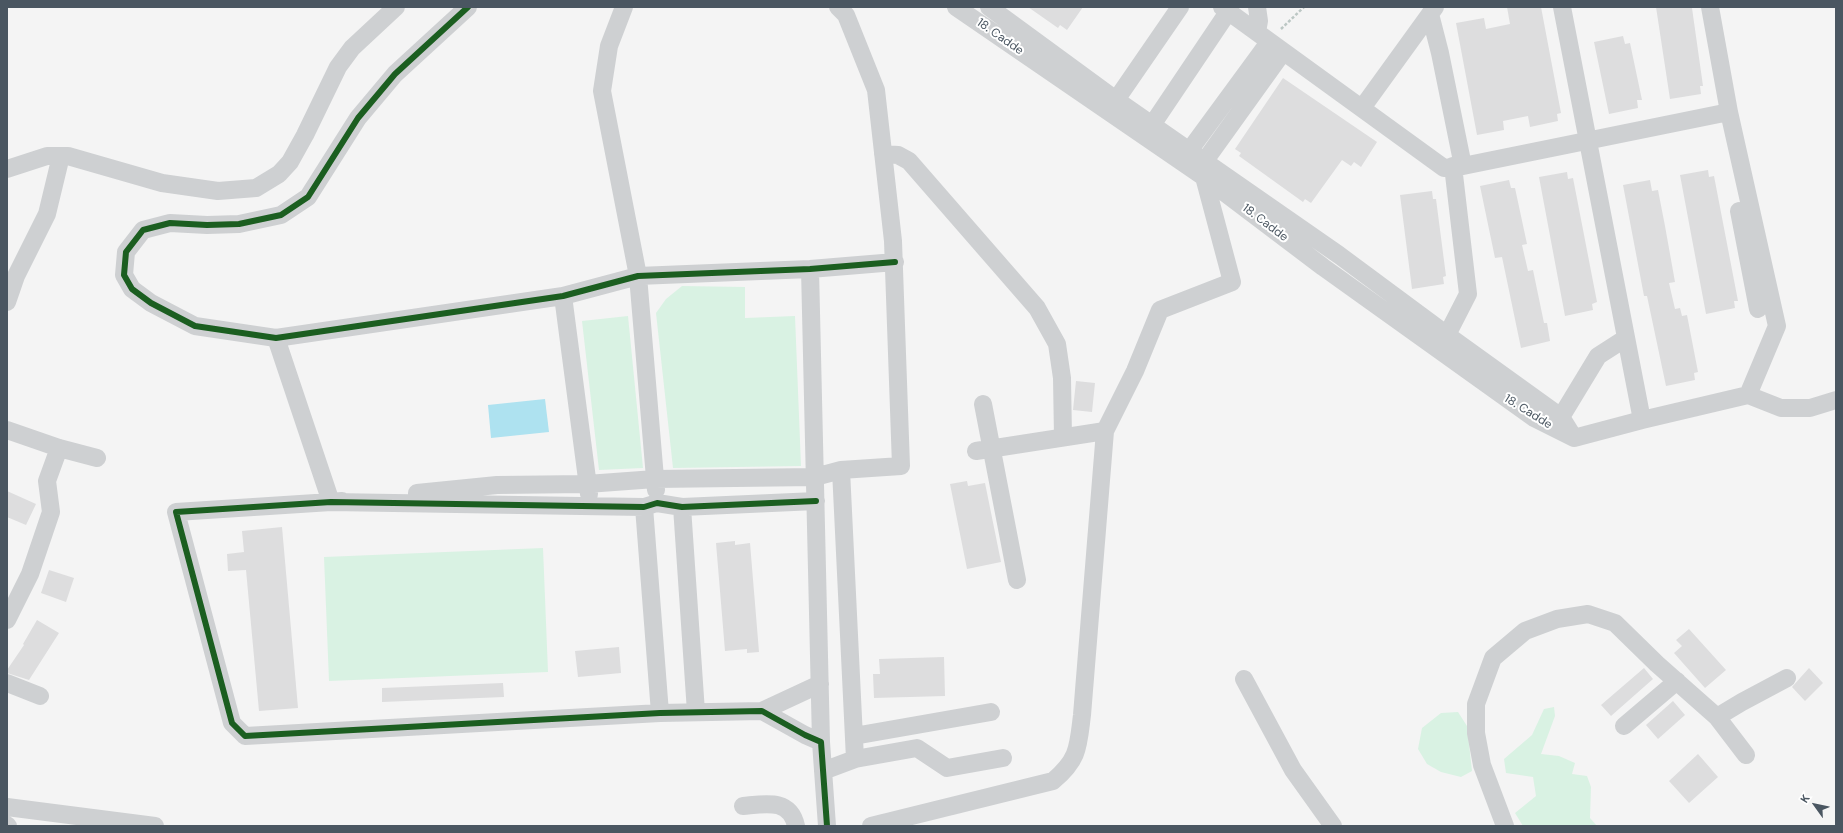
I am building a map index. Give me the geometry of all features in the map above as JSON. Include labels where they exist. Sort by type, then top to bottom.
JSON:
[{"type":"street","points":[[7,169],[47,156],[68,156],[162,183],[218,191],[256,188],[279,174],[290,162],[305,135],[338,67],[352,48],[396,7]]},
{"type":"street","points":[[468,7],[395,74],[358,118],[308,197],[282,215],[239,224],[207,225],[170,223],[143,230],[126,252],[124,275],[132,289],[151,303],[195,326],[276,338],[563,296],[638,276],[810,269],[894,262]]},
{"type":"street","points":[[624,7],[609,46],[602,91],[638,276],[655,479],[650,505],[660,713]]},
{"type":"street","points":[[820,684],[762,711],[660,713],[245,736],[232,723],[176,512],[331,502],[497,485],[587,484],[655,479],[815,477],[842,470],[901,466],[894,262],[876,90],[846,16],[838,7]]},
{"type":"street","name":"18. Cadde","points":[[956,7],[1204,170],[1339,255],[1561,417],[1574,438]]},
{"type":"street","name":"18. Cadde","points":[[989,7],[1116,100],[1189,151],[1204,170],[1323,267],[1534,418],[1574,438]]},
{"type":"street","points":[[1116,100],[1180,7]]},
{"type":"street","points":[[1257,7],[1259,21],[1270,42]]},
{"type":"street","points":[[1562,7],[1642,420]]},
{"type":"street","points":[[1710,7],[1725,113],[1758,309]]},
{"type":"street","points":[[1152,125],[1225,9],[1444,168],[1587,142],[1725,113]]},
{"type":"street","points":[[1362,108],[1432,11]]},
{"type":"street","points":[[1432,11],[1458,166],[1468,294],[1447,335]]},
{"type":"street","points":[[874,826],[1052,781],[1073,760],[1078,749],[1082,715],[1105,431],[1135,371],[1160,310],[1232,282],[1204,170],[1270,42]]},
{"type":"street","points":[[1189,151],[1270,42]]},
{"type":"street","points":[[1725,113],[1777,326],[1748,395]]},
{"type":"street","points":[[883,154],[898,155],[909,161],[1037,308],[1057,344],[1062,378],[1063,437]]},
{"type":"street","points":[[7,302],[12,275],[47,214],[61,156]]},
{"type":"street","points":[[810,269],[821,742],[827,826]]},
{"type":"street","points":[[563,296],[590,505]]},
{"type":"street","points":[[276,338],[331,502]]},
{"type":"street","points":[[1561,417],[1598,356],[1626,338]]},
{"type":"street","points":[[1574,438],[1748,395],[1781,408],[1810,408],[1836,400]]},
{"type":"street","points":[[983,404],[984,449],[1017,580]]},
{"type":"street","points":[[7,430],[59,448],[97,458]]},
{"type":"street","points":[[984,449],[1105,431]]},
{"type":"street","points":[[7,620],[30,574],[51,512],[47,481],[59,448]]},
{"type":"street","points":[[842,470],[855,759]]},
{"type":"street","points":[[331,502],[650,505],[682,507],[816,501]]},
{"type":"street","points":[[682,507],[696,712]]},
{"type":"street","points":[[816,550],[846,546]]},
{"type":"street","points":[[1505,826],[1482,765],[1476,733],[1476,704],[1493,658],[1525,630],[1557,619],[1588,614],[1615,623],[1717,717],[1746,755]]},
{"type":"street","points":[[1717,717],[1787,678]]},
{"type":"street","points":[[1244,679],[1293,770],[1334,826]]},
{"type":"street","points":[[1624,726],[1677,681]]},
{"type":"street","points":[[7,683],[40,696]]},
{"type":"street","points":[[762,711],[805,735],[821,742]]},
{"type":"street","points":[[854,736],[991,712]]},
{"type":"street","points":[[823,771],[855,759],[917,748],[947,768],[1003,758]]},
{"type":"street","points":[[743,806],[775,804],[790,814],[796,826]]},
{"type":"street","points":[[7,806],[155,826]]},
{"type":"path","points":[[1270,42],[1304,7]]},
{"type":"green space","points":[[682,286],[745,287],[745,318],[795,316],[801,466],[673,468],[656,313],[666,299]]},
{"type":"green space","points":[[628,316],[643,468],[599,470],[582,321]]},
{"type":"green space","points":[[543,548],[548,672],[329,681],[324,557]]},
{"type":"green space","points":[[1554,707],[1555,716],[1541,754],[1559,756],[1575,763],[1572,774],[1587,776],[1591,787],[1590,818],[1597,826],[1523,826],[1515,813],[1536,796],[1533,777],[1506,773],[1504,759],[1532,735],[1544,709]]},
{"type":"green space","points":[[1458,712],[1467,726],[1472,771],[1461,777],[1441,772],[1427,764],[1418,749],[1422,728],[1441,713]]},
{"type":"water","points":[[545,399],[549,432],[491,438],[488,405]]},
{"type":"building","points":[[1028,7],[1083,7],[1067,30],[1060,25],[1058,28]]},
{"type":"building","points":[[1507,7],[1541,7],[1561,113],[1557,114],[1558,121],[1530,127],[1528,116],[1503,121],[1504,130],[1477,135],[1456,23],[1484,18],[1486,29],[1510,24]]},
{"type":"building","points":[[1656,7],[1692,8],[1703,86],[1700,86],[1701,94],[1670,99]]},
{"type":"building","points":[[1623,36],[1625,44],[1630,43],[1642,100],[1637,100],[1638,108],[1609,114],[1594,42]]},
{"type":"building","points":[[1283,78],[1377,142],[1361,167],[1354,162],[1351,166],[1342,160],[1311,203],[1305,199],[1303,202],[1239,156],[1241,153],[1235,149]]},
{"type":"building","points":[[1708,170],[1709,177],[1714,176],[1738,301],[1734,301],[1735,308],[1706,314],[1680,175]]},
{"type":"building","points":[[1567,172],[1568,179],[1573,178],[1597,302],[1592,304],[1593,310],[1565,316],[1539,177]]},
{"type":"building","points":[[1509,180],[1511,188],[1515,188],[1527,244],[1522,245],[1528,271],[1533,270],[1544,323],[1547,323],[1550,341],[1521,348],[1502,257],[1495,258],[1480,186]]},
{"type":"building","points":[[1650,180],[1652,191],[1658,190],[1665,226],[1675,282],[1669,283],[1675,309],[1680,308],[1682,316],[1687,315],[1698,372],[1694,373],[1695,380],[1666,386],[1647,296],[1644,296],[1623,185]]},
{"type":"building","points":[[1432,191],[1433,199],[1436,199],[1446,276],[1443,277],[1444,284],[1412,289],[1400,195]]},
{"type":"building","points":[[1076,381],[1095,383],[1092,412],[1073,410]]},
{"type":"building","points":[[967,481],[968,486],[985,483],[1001,562],[967,569],[950,484]]},
{"type":"building","points":[[7,491],[36,504],[26,525],[7,517]]},
{"type":"building","points":[[282,527],[298,708],[259,711],[246,570],[228,571],[227,554],[244,552],[242,531]]},
{"type":"building","points":[[735,541],[735,545],[750,543],[759,652],[747,653],[747,649],[725,651],[716,543]]},
{"type":"building","points":[[49,570],[74,578],[66,602],[41,593]]},
{"type":"building","points":[[37,620],[59,633],[29,680],[7,673],[7,670],[24,645],[23,644]]},
{"type":"building","points":[[1689,629],[1726,670],[1705,688],[1674,653],[1682,646],[1676,640]]},
{"type":"building","points":[[619,647],[621,673],[578,677],[575,651]]},
{"type":"building","points":[[944,657],[945,696],[874,698],[873,674],[880,674],[879,659]]},
{"type":"building","points":[[1644,668],[1653,679],[1611,716],[1601,705]]},
{"type":"building","points":[[1809,668],[1823,683],[1805,701],[1792,687]]},
{"type":"building","points":[[503,683],[504,697],[382,702],[382,688]]},
{"type":"building","points":[[1673,701],[1685,715],[1658,739],[1646,725]]},
{"type":"building","points":[[1698,754],[1718,777],[1689,803],[1669,781]]},
{"type":"cycle path","points":[[468,7],[395,74],[358,118],[308,197],[281,215],[239,224],[207,225],[170,223],[143,230],[126,252],[124,275],[132,289],[151,303],[195,326],[276,338],[563,296],[638,276],[810,269],[895,262]]},
{"type":"cycle path","points":[[816,501],[682,507],[657,503],[644,507],[331,502],[176,512],[232,723],[245,736],[660,713],[762,711],[805,735],[821,742],[827,826]]}]
